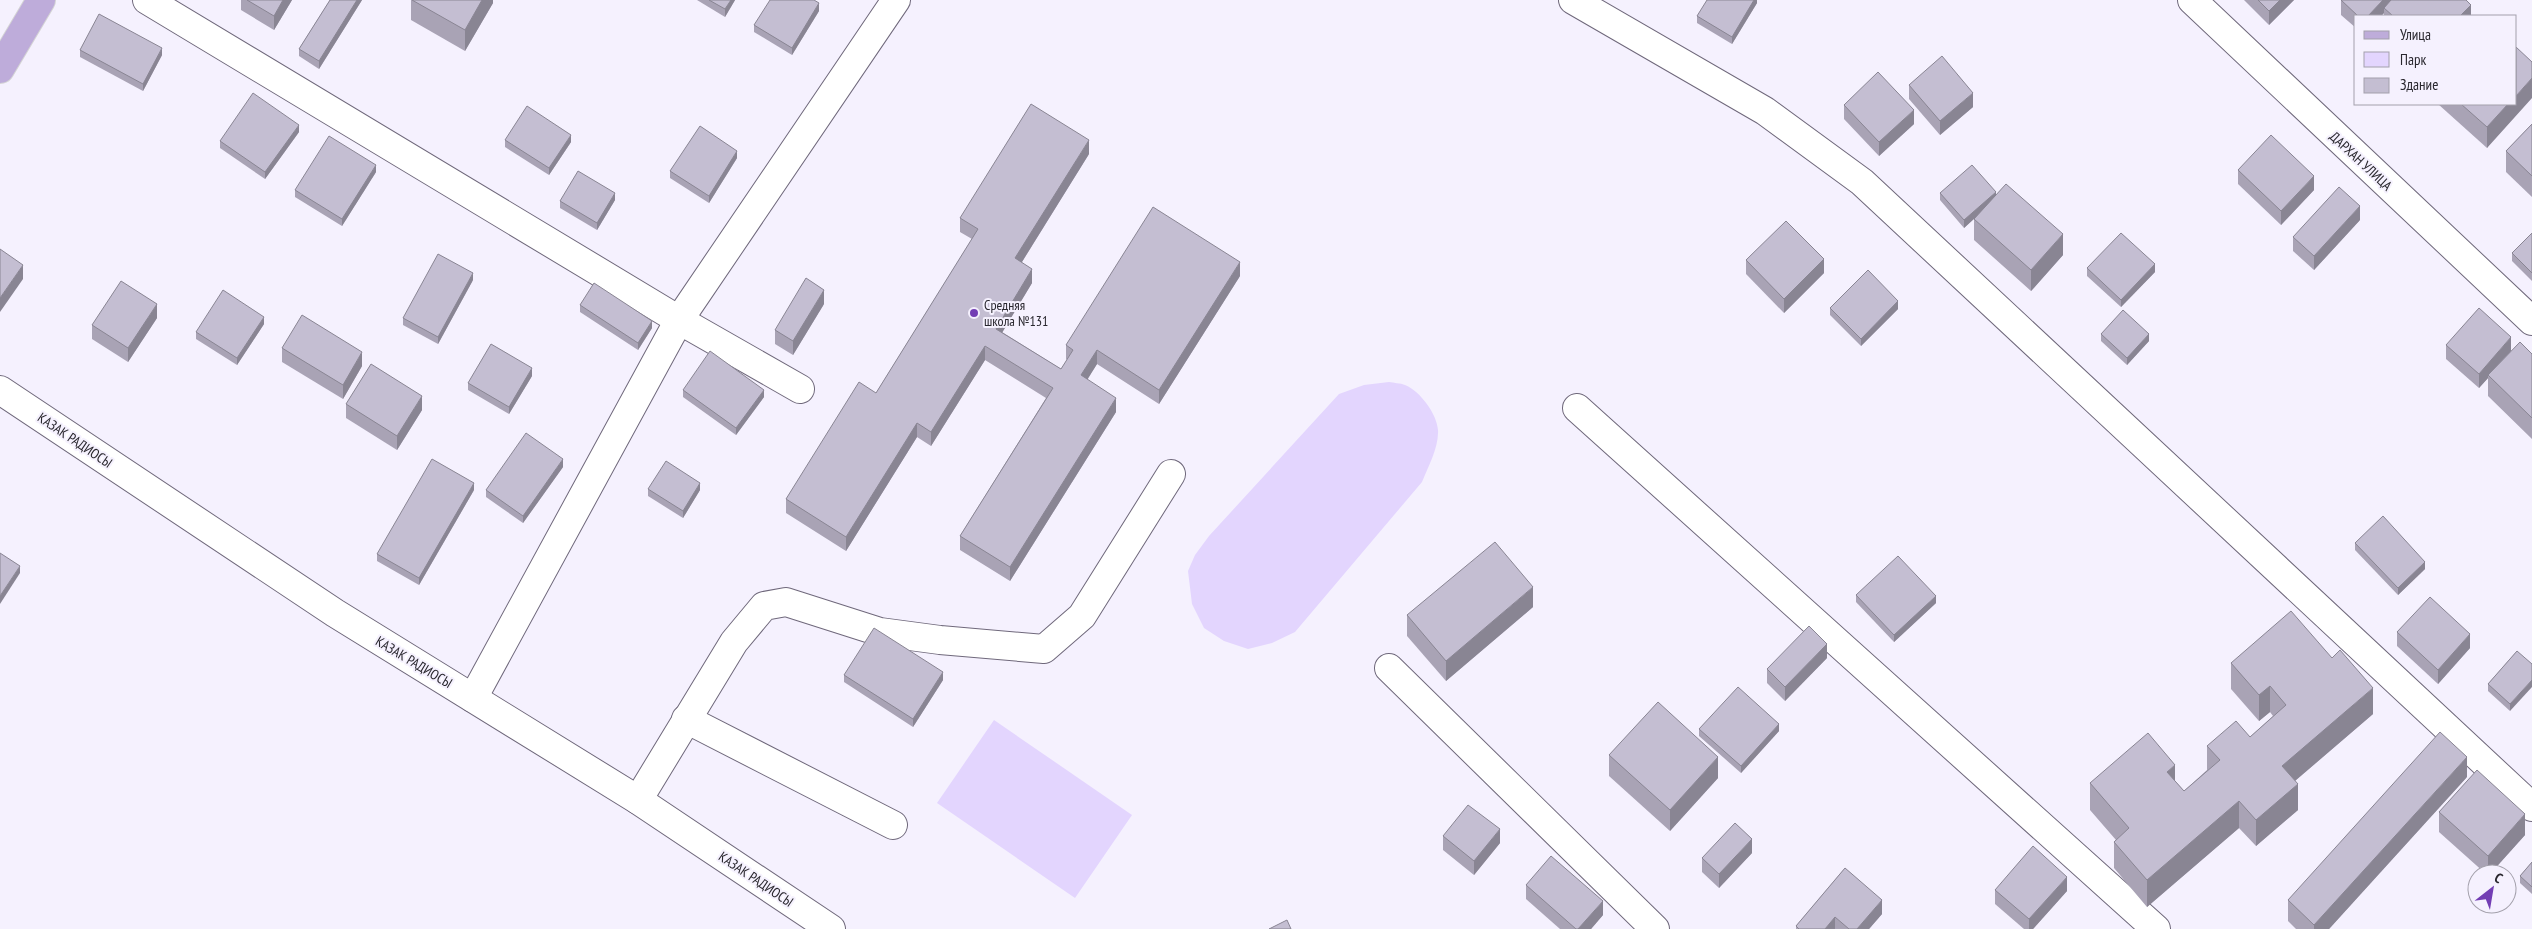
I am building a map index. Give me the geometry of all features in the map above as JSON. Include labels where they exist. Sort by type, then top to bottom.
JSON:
[{"type":"main road","points":[[0,69],[42,0]]},
{"type":"street","points":[[147,0],[679,320],[800,389]]},
{"type":"street","points":[[1573,0],[1668,57],[1765,111],[1862,182],[2532,807]]},
{"type":"street","name":"ДАРХАН УЛИЦА","points":[[2192,0],[2230,38],[2532,321]]},
{"type":"street","points":[[473,698],[679,320],[894,1]]},
{"type":"street","name":"КАЗАК РАДИОСЫ","points":[[0,390],[327,608],[638,800],[831,929]]},
{"type":"street","points":[[1577,408],[2156,929]]},
{"type":"street","points":[[638,800],[734,642],[764,606],[786,602],[880,632],[940,640],[1044,649],[1082,616],[1171,474]]},
{"type":"street","points":[[1389,668],[1656,929]]},
{"type":"street","points":[[686,719],[893,826]]},
{"type":"green space","points":[[1389,382],[1399,383],[1411,388],[1427,404],[1435,417],[1438,430],[1437,443],[1422,482],[1295,632],[1272,643],[1248,649],[1224,641],[1204,628],[1192,604],[1188,571],[1195,555],[1209,536],[1339,394],[1364,385]]},
{"type":"green space","points":[[994,720],[1132,815],[1075,898],[937,803]]},
{"type":"building","points":[[247,0],[283,0],[274,16]]},
{"type":"building","points":[[330,0],[357,0],[319,61],[299,49]]},
{"type":"building","points":[[412,0],[482,0],[465,30]]},
{"type":"building","points":[[709,0],[731,0],[725,9]]},
{"type":"building","points":[[770,0],[814,0],[819,3],[792,48],[754,25]]},
{"type":"building","points":[[1707,0],[1754,0],[1732,37],[1697,16]]},
{"type":"building","points":[[2258,0],[2280,0],[2269,11]]},
{"type":"building","points":[[2341,0],[2383,0],[2369,15],[2357,15]]},
{"type":"building","points":[[2391,0],[2466,0],[2471,5],[2461,15],[2392,15],[2384,8]]},
{"type":"building","points":[[99,14],[162,48],[143,84],[80,50]]},
{"type":"building","points":[[2517,48],[2532,62],[2532,78],[2517,95]]},
{"type":"building","points":[[1942,56],[1973,93],[1940,121],[1909,85]]},
{"type":"building","points":[[1878,72],[1914,110],[1879,142],[1844,105]]},
{"type":"building","points":[[253,93],[299,125],[265,172],[220,141]]},
{"type":"building","points":[[1031,104],[1089,140],[1015,258],[1032,269],[996,329],[1061,369],[1073,350],[1066,345],[1153,207],[1240,262],[1159,390],[1097,350],[1081,375],[1116,398],[1010,567],[960,536],[1053,388],[985,346],[931,432],[917,423],[846,537],[786,499],[859,382],[876,393],[978,229],[960,218]]},
{"type":"building","points":[[2462,105],[2507,105],[2487,127]]},
{"type":"building","points":[[527,106],[571,135],[549,168],[505,140]]},
{"type":"building","points":[[2532,124],[2532,176],[2506,151]]},
{"type":"building","points":[[700,126],[737,151],[709,196],[670,171]]},
{"type":"building","points":[[2271,135],[2314,176],[2281,211],[2238,170]]},
{"type":"building","points":[[329,136],[376,165],[342,219],[295,190]]},
{"type":"building","points":[[1972,165],[1996,192],[1964,220],[1940,193]]},
{"type":"building","points":[[578,171],[615,193],[597,223],[560,201]]},
{"type":"building","points":[[2006,184],[2063,234],[2031,270],[1974,219]]},
{"type":"building","points":[[2339,187],[2360,206],[2314,256],[2293,237]]},
{"type":"building","points":[[1786,221],[1824,259],[1784,299],[1746,260]]},
{"type":"building","points":[[2121,233],[2155,264],[2121,300],[2087,268]]},
{"type":"building","points":[[2532,233],[2532,273],[2512,253]]},
{"type":"building","points":[[0,249],[23,265],[0,298]]},
{"type":"building","points":[[438,254],[473,273],[438,337],[403,318]]},
{"type":"building","points":[[1868,270],[1898,301],[1861,339],[1830,308]]},
{"type":"building","points":[[806,278],[824,290],[793,341],[775,330]]},
{"type":"building","points":[[121,281],[157,304],[128,348],[92,325]]},
{"type":"building","points":[[594,283],[652,321],[638,343],[580,305]]},
{"type":"building","points":[[223,290],[264,317],[237,358],[196,332]]},
{"type":"building","points":[[2479,308],[2511,337],[2479,374],[2446,345]]},
{"type":"building","points":[[2123,310],[2149,334],[2127,358],[2101,334]]},
{"type":"building","points":[[302,315],[362,352],[343,385],[282,348]]},
{"type":"building","points":[[2520,342],[2532,354],[2532,418],[2488,375]]},
{"type":"building","points":[[491,344],[532,368],[509,407],[468,383]]},
{"type":"building","points":[[710,351],[764,390],[736,428],[683,390]]},
{"type":"building","points":[[371,364],[422,396],[397,436],[346,404]]},
{"type":"building","points":[[526,433],[563,459],[523,516],[486,490]]},
{"type":"building","points":[[432,459],[474,483],[419,578],[377,554]]},
{"type":"building","points":[[666,461],[700,483],[683,511],[648,489]]},
{"type":"building","points":[[2383,516],[2425,562],[2398,588],[2355,543]]},
{"type":"building","points":[[1495,542],[1533,587],[1446,661],[1407,615]]},
{"type":"building","points":[[0,553],[20,566],[0,596]]},
{"type":"building","points":[[1898,556],[1936,596],[1894,635],[1856,595]]},
{"type":"building","points":[[2430,597],[2470,634],[2438,670],[2397,632]]},
{"type":"building","points":[[2291,611],[2332,658],[2340,650],[2373,688],[2282,766],[2298,784],[2256,820],[2239,801],[2147,880],[2114,842],[2129,828],[2090,783],[2148,733],[2175,765],[2167,772],[2184,791],[2220,760],[2207,746],[2236,721],[2250,737],[2286,705],[2270,686],[2259,695],[2231,663]]},
{"type":"building","points":[[1809,626],[1827,644],[1785,687],[1767,669]]},
{"type":"building","points":[[874,628],[943,672],[913,719],[844,675]]},
{"type":"building","points":[[2517,651],[2532,664],[2532,680],[2510,704],[2488,684]]},
{"type":"building","points":[[1738,687],[1779,724],[1741,766],[1699,729]]},
{"type":"building","points":[[1658,702],[1718,757],[1670,810],[1609,755]]},
{"type":"building","points":[[2440,732],[2467,757],[2314,925],[2288,900]]},
{"type":"building","points":[[2477,770],[2525,814],[2488,856],[2439,812]]},
{"type":"building","points":[[1468,805],[1500,829],[1474,861],[1443,836]]},
{"type":"building","points":[[1735,823],[1752,839],[1719,874],[1702,858]]},
{"type":"building","points":[[2033,846],[2067,877],[2029,919],[1995,890]]},
{"type":"building","points":[[1551,856],[1603,901],[1578,929],[1526,885]]},
{"type":"building","points":[[2532,862],[2532,887],[2520,876]]},
{"type":"building","points":[[1845,868],[1882,900],[1857,929],[1849,929],[1835,917],[1825,929],[1799,929],[1796,926]]},
{"type":"building","points":[[1287,920],[1291,929],[1269,929]]},
{"type":"place","name":"Средняя школа №131","points":[[974,313]]}]
